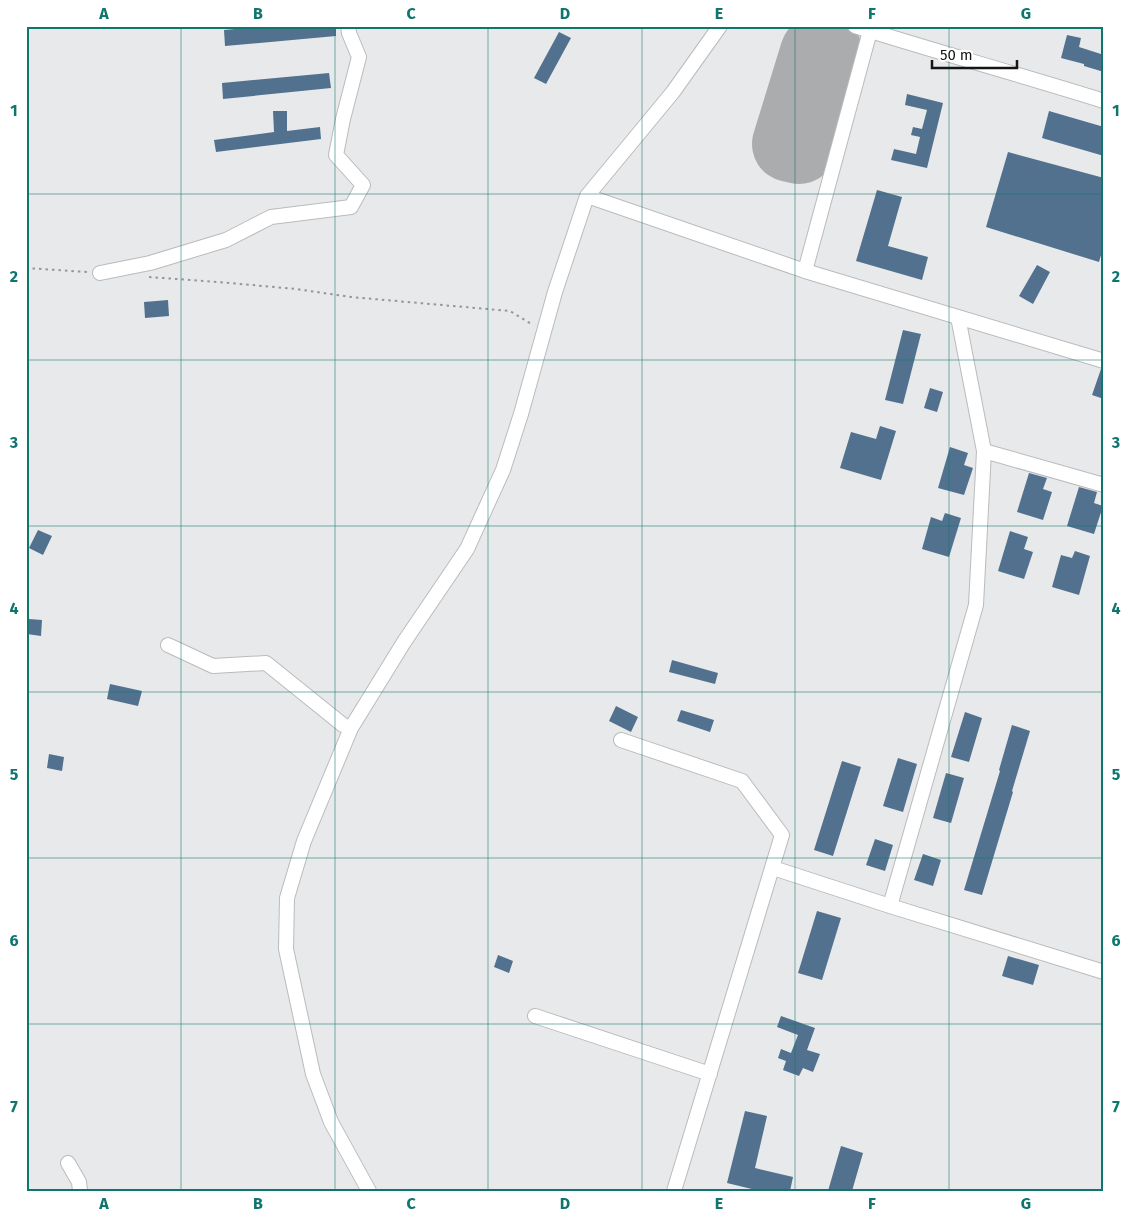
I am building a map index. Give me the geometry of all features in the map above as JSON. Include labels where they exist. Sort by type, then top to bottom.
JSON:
[{"type":"street","points":[[100,273],[150,263],[226,240],[271,217],[351,207],[363,185],[336,154],[359,57],[348,26]]},
{"type":"street","points":[[369,1191],[331,1122],[313,1074],[286,949],[287,898],[304,841],[351,728],[404,642],[467,550],[503,470],[521,414],[555,292],[588,196],[673,92],[720,26]]},
{"type":"street","points":[[855,26],[1104,100]]},
{"type":"street","points":[[805,271],[870,31]]},
{"type":"street","points":[[588,196],[805,271],[1104,361]]},
{"type":"street","points":[[890,906],[976,605],[984,451],[958,317]]},
{"type":"street","points":[[984,451],[1104,485]]},
{"type":"street","points":[[168,645],[212,666],[266,663],[343,725],[351,728]]},
{"type":"street","points":[[621,740],[742,781],[782,834],[674,1191]]},
{"type":"street","points":[[773,868],[1104,972]]},
{"type":"street","points":[[536,1016],[710,1074]]},
{"type":"street","points":[[68,1163],[79,1182],[80,1191]]},
{"type":"path","points":[[26,268],[100,273]]},
{"type":"path","points":[[149,277],[296,289],[351,297],[510,310],[544,332]]},
{"type":"building","points":[[267,26],[336,26],[336,36],[225,46],[224,30]]},
{"type":"building","points":[[559,32],[571,38],[546,84],[534,78]]},
{"type":"building","points":[[1067,35],[1081,38],[1079,47],[1104,55],[1104,72],[1061,58]]},
{"type":"building","points":[[329,73],[331,88],[223,99],[222,83]]},
{"type":"building","points":[[907,94],[943,103],[927,168],[891,160],[894,149],[916,154],[920,137],[911,135],[913,127],[922,129],[927,110],[905,105]]},
{"type":"building","points":[[273,111],[287,111],[287,131],[320,127],[321,139],[216,152],[214,140],[274,132]]},
{"type":"building","points":[[1049,111],[1104,127],[1104,156],[1042,138]]},
{"type":"building","points":[[1008,152],[1104,178],[1104,245],[1099,262],[986,227]]},
{"type":"building","points":[[877,190],[902,197],[888,246],[928,257],[922,280],[856,261]]},
{"type":"building","points":[[1037,265],[1050,272],[1033,304],[1019,296]]},
{"type":"building","points":[[168,300],[169,316],[145,318],[144,302]]},
{"type":"building","points":[[903,330],[921,334],[903,404],[885,400]]},
{"type":"building","points":[[1101,369],[1104,370],[1104,399],[1092,395]]},
{"type":"building","points":[[930,388],[943,392],[937,412],[924,408]]},
{"type":"building","points":[[880,426],[896,431],[881,480],[840,468],[851,432],[876,439]]},
{"type":"building","points":[[950,447],[968,453],[964,465],[973,468],[964,495],[938,488]]},
{"type":"building","points":[[1029,473],[1047,478],[1043,489],[1052,492],[1043,520],[1017,512]]},
{"type":"building","points":[[1079,487],[1097,492],[1094,503],[1103,506],[1094,534],[1067,526]]},
{"type":"building","points":[[945,513],[961,518],[949,557],[922,549],[931,517],[942,521]]},
{"type":"building","points":[[38,530],[52,536],[43,555],[29,548]]},
{"type":"building","points":[[1010,531],[1028,537],[1024,549],[1033,552],[1024,579],[998,571]]},
{"type":"building","points":[[1075,551],[1090,556],[1079,595],[1052,587],[1061,555],[1072,558]]},
{"type":"building","points":[[29,619],[42,620],[41,636],[27,634]]},
{"type":"building","points":[[672,660],[718,673],[715,684],[669,672]]},
{"type":"building","points":[[110,684],[142,691],[138,706],[107,699]]},
{"type":"building","points":[[616,706],[638,717],[631,732],[609,721]]},
{"type":"building","points":[[681,710],[714,720],[710,732],[677,721]]},
{"type":"building","points":[[965,712],[982,718],[969,762],[951,757]]},
{"type":"building","points":[[1012,725],[1030,731],[982,895],[964,890]]},
{"type":"building","points":[[49,754],[64,757],[62,771],[47,768]]},
{"type":"building","points":[[898,758],[917,764],[903,812],[883,806]]},
{"type":"building","points":[[842,761],[861,767],[833,856],[814,850]]},
{"type":"building","points":[[946,773],[964,778],[951,823],[933,818]]},
{"type":"building","points":[[875,839],[893,845],[885,871],[866,865]]},
{"type":"building","points":[[923,854],[941,860],[933,886],[914,880]]},
{"type":"building","points":[[817,911],[841,918],[822,980],[798,973]]},
{"type":"building","points":[[498,955],[513,961],[509,973],[494,967]]},
{"type":"building","points":[[1008,956],[1039,965],[1033,985],[1002,976]]},
{"type":"building","points":[[781,1016],[815,1028],[807,1050],[820,1054],[813,1072],[803,1068],[799,1076],[783,1070],[786,1061],[778,1058],[781,1049],[791,1053],[798,1035],[777,1027]]},
{"type":"building","points":[[745,1111],[767,1116],[755,1168],[793,1177],[790,1191],[760,1191],[727,1183]]},
{"type":"building","points":[[841,1146],[863,1153],[852,1191],[828,1191]]},
{"type":"runway","points":[[818,53],[826,55],[799,146],[790,144],[818,53]]}]
